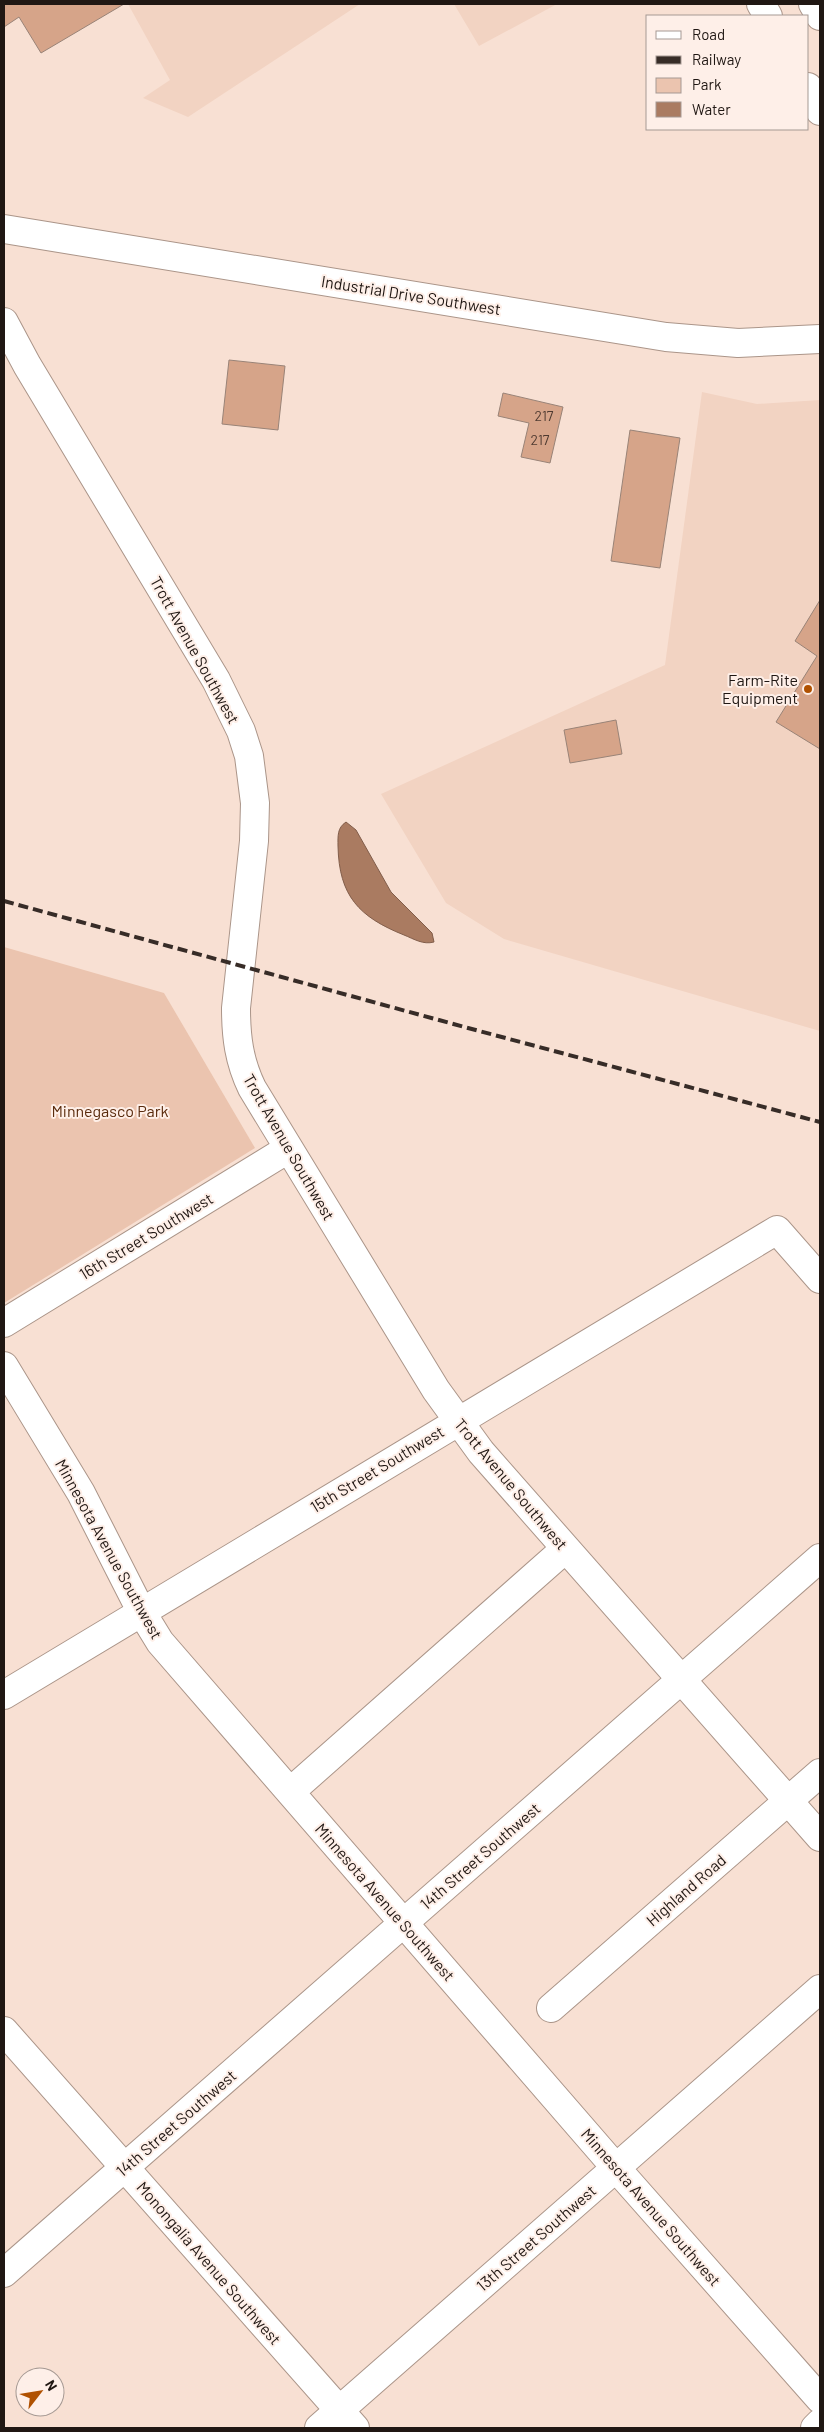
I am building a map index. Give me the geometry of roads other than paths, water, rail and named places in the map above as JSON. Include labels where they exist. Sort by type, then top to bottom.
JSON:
[{"type":"main road","points":[[761,4],[767,15]]},
{"type":"main road","points":[[813,4],[820,16]]},
{"type":"main road","points":[[809,89],[820,106]]},
{"type":"main road","points":[[809,89],[820,111]]},
{"type":"main road","name":"Industrial Drive Southwest","points":[[4,229],[666,337],[738,343],[820,339]]},
{"type":"main road","name":"Trott Avenue Southwest","points":[[4,322],[27,365],[216,680],[241,731],[249,756],[256,803],[236,1030],[244,1072],[288,1149],[436,1390],[481,1452],[820,1837]]},
{"type":"main road","name":"16th Street Southwest","points":[[4,1323],[288,1149]]},
{"type":"main road","name":"15th Street Southwest","points":[[4,1695],[776,1230],[820,1279]]},
{"type":"main road","name":"Minnesota Avenue Southwest","points":[[4,1366],[81,1493],[141,1612],[160,1642],[616,2168],[820,2399]]},
{"type":"main road","points":[[290,1792],[565,1549]]},
{"type":"main road","name":"14th Street Southwest","points":[[4,2273],[820,1558]]},
{"type":"main road","name":"Highland Road","points":[[551,2008],[820,1773]]},
{"type":"main road","name":"13th Street Southwest","points":[[319,2428],[347,2419],[616,2168],[820,1989]]},
{"type":"main road","name":"Monongalia Avenue Southwest","points":[[4,2031],[347,2419]]},
{"type":"main road","points":[[815,2428],[820,2423]]},
{"type":"water","points":[[346,822],[356,830],[391,892],[432,933],[434,942],[426,943],[419,941],[388,928],[375,921],[354,902],[342,878],[339,863],[339,832]]},
{"type":"railway","points":[[4,901],[820,1122]]},
{"type":"place","name":"Farm-Rite Equipment","points":[[808,689]]},
{"type":"park label","name":"Minnegasco Park","points":[[110,1111]]}]
